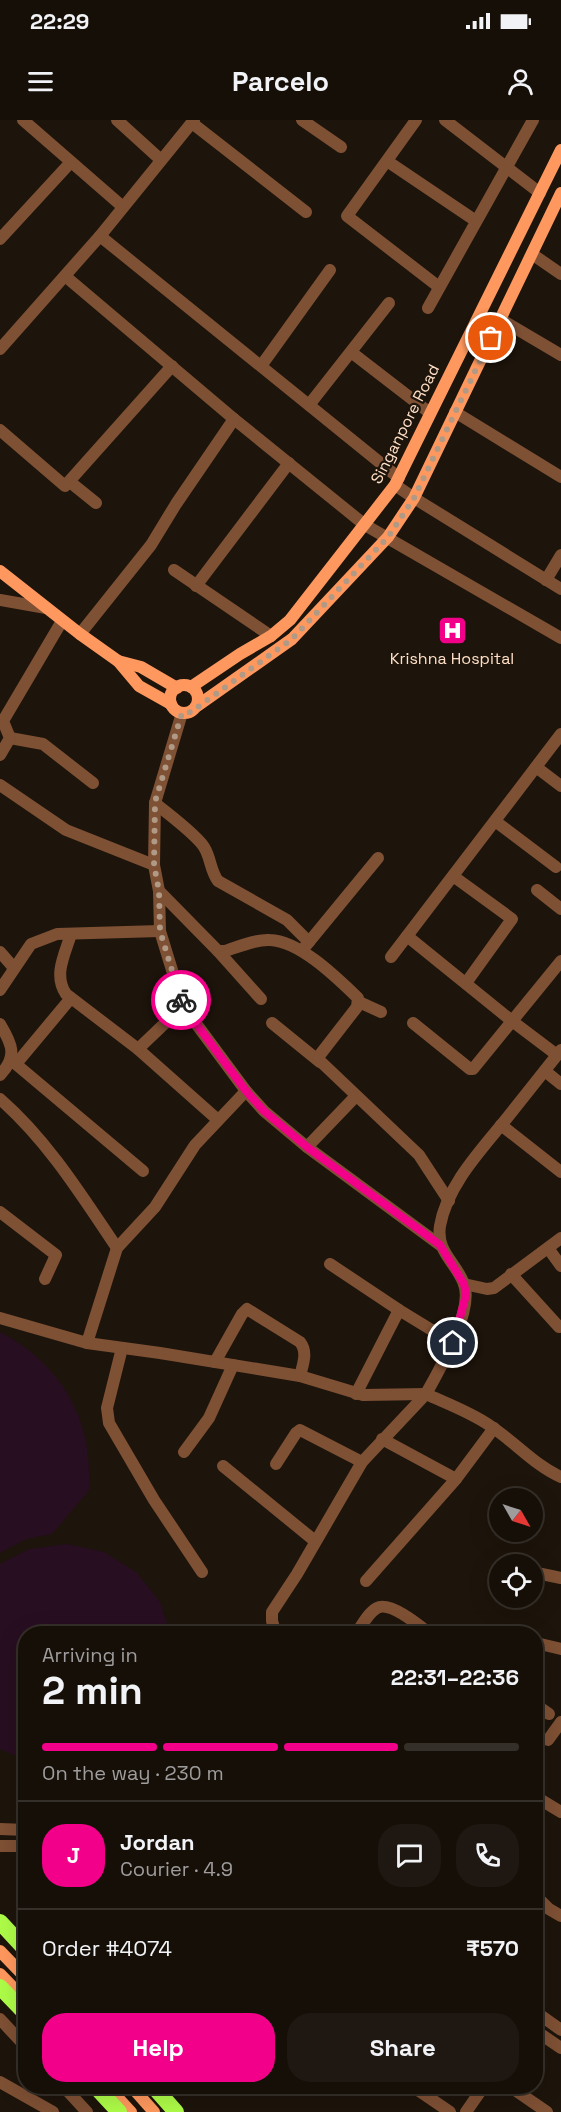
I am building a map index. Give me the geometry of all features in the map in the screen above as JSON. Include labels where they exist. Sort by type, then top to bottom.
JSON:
[{"type":"highway","points":[[0,1922],[18,1941]]},
{"type":"highway","points":[[0,1987],[18,2006]]},
{"type":"highway","points":[[102,2094],[119,2112]]},
{"type":"highway","points":[[160,2094],[176,2112]]},
{"type":"main road","name":"Singanpore Road","points":[[191,687],[271,636],[290,620],[397,482],[561,150]]},
{"type":"main road","points":[[0,571],[62,621],[118,661],[139,686],[171,704],[177,712],[191,712],[292,639],[388,537],[414,498],[560,196]]},
{"type":"main road","points":[[118,661],[141,668],[177,688]]},
{"type":"main road","points":[[171,704],[171,695],[182,686],[191,687],[197,693],[197,706]]},
{"type":"main road","points":[[0,1951],[18,1970]]},
{"type":"main road","points":[[0,1974],[18,1993]]},
{"type":"main road","points":[[114,2094],[131,2112]]},
{"type":"main road","points":[[138,2094],[154,2112]]},
{"type":"street","points":[[23,120],[123,207]]},
{"type":"street","points":[[117,120],[161,160]]},
{"type":"street","points":[[302,120],[341,147]]},
{"type":"street","points":[[416,120],[347,216],[439,287]]},
{"type":"street","points":[[445,120],[540,193]]},
{"type":"street","points":[[428,308],[533,120]]},
{"type":"street","points":[[0,349],[100,236],[193,121],[306,212]]},
{"type":"street","points":[[387,161],[476,221]]},
{"type":"street","points":[[0,239],[71,162]]},
{"type":"street","points":[[100,236],[309,405],[414,498],[561,589]]},
{"type":"street","points":[[532,254],[561,274]]},
{"type":"street","points":[[261,366],[330,270]]},
{"type":"street","points":[[65,276],[234,419],[365,525],[561,638]]},
{"type":"street","points":[[309,405],[389,303]]},
{"type":"street","points":[[500,319],[561,355]]},
{"type":"street","points":[[351,352],[430,413]]},
{"type":"street","points":[[0,430],[64,486],[172,366]]},
{"type":"street","points":[[455,412],[561,477]]},
{"type":"street","points":[[80,634],[151,545],[234,419]]},
{"type":"street","points":[[196,586],[289,463]]},
{"type":"street","points":[[70,482],[96,503]]},
{"type":"street","points":[[546,580],[561,555]]},
{"type":"street","points":[[174,570],[271,636]]},
{"type":"street","points":[[0,600],[46,608]]},
{"type":"street","points":[[10,738],[3,721],[62,621]]},
{"type":"street","points":[[182,713],[155,802],[154,865],[159,891],[160,931],[183,1006],[246,1091],[264,1111],[307,1147],[440,1245],[464,1284],[466,1295],[453,1343],[426,1394],[362,1462],[297,1574],[272,1612],[274,1626]]},
{"type":"street","points":[[391,957],[561,734]]},
{"type":"street","points":[[0,755],[10,738]]},
{"type":"street","points":[[10,738],[43,744],[93,783]]},
{"type":"street","points":[[536,767],[561,786]]},
{"type":"street","points":[[0,785],[66,830],[154,865]]},
{"type":"street","points":[[155,802],[203,845],[209,856],[212,873],[218,881],[286,920],[305,946],[359,1002],[381,1012]]},
{"type":"street","points":[[495,821],[556,867]]},
{"type":"street","points":[[305,946],[378,858]]},
{"type":"street","points":[[453,876],[512,919],[466,983]]},
{"type":"street","points":[[537,890],[561,909]]},
{"type":"street","points":[[159,891],[261,999]]},
{"type":"street","points":[[0,990],[31,944],[57,934],[160,931]]},
{"type":"street","points":[[71,934],[59,976],[60,985],[70,998],[138,1049],[218,1120]]},
{"type":"street","points":[[407,936],[512,1022],[559,1053],[466,1171],[448,1201],[440,1228],[440,1245]]},
{"type":"street","points":[[218,951],[269,939],[305,946]]},
{"type":"street","points":[[0,952],[14,968]]},
{"type":"street","points":[[413,1023],[473,1069],[561,961]]},
{"type":"street","points":[[0,1075],[70,998]]},
{"type":"street","points":[[320,1062],[319,1056],[359,1002]]},
{"type":"street","points":[[138,1049],[183,1006]]},
{"type":"street","points":[[272,1023],[320,1062],[419,1155],[448,1201]]},
{"type":"street","points":[[0,1024],[12,1048],[14,1062],[143,1171]]},
{"type":"street","points":[[545,1071],[561,1084]]},
{"type":"street","points":[[87,1343],[117,1248],[155,1207],[195,1145],[246,1091]]},
{"type":"street","points":[[307,1147],[356,1096]]},
{"type":"street","points":[[0,1099],[24,1121],[64,1169],[117,1248]]},
{"type":"street","points":[[501,1125],[561,1172]]},
{"type":"street","points":[[0,1212],[56,1255],[45,1279]]},
{"type":"street","points":[[464,1284],[487,1289],[494,1288],[561,1238]]},
{"type":"street","points":[[548,1248],[561,1266]]},
{"type":"street","points":[[330,1264],[399,1311],[453,1343]]},
{"type":"street","points":[[511,1274],[559,1327]]},
{"type":"street","points":[[215,1362],[247,1308],[305,1347],[300,1376]]},
{"type":"street","points":[[356,1394],[399,1311]]},
{"type":"street","points":[[0,1318],[87,1343],[300,1376],[356,1394],[426,1394],[469,1413],[494,1428],[561,1477]]},
{"type":"street","points":[[122,1348],[108,1408],[109,1423],[154,1500],[202,1572]]},
{"type":"street","points":[[184,1452],[209,1418],[233,1365]]},
{"type":"street","points":[[366,1581],[456,1479],[494,1428]]},
{"type":"street","points":[[276,1464],[300,1430],[362,1462]]},
{"type":"street","points":[[382,1439],[456,1479]]},
{"type":"street","points":[[223,1466],[315,1541]]},
{"type":"street","points":[[543,1574],[561,1578]]},
{"type":"street","points":[[362,1626],[377,1608],[383,1606],[394,1610],[418,1626]]},
{"type":"street","points":[[543,1645],[561,1649]]},
{"type":"street","points":[[543,1710],[549,1714]]},
{"type":"street","points":[[548,1740],[561,1722]]},
{"type":"street","points":[[543,1801],[561,1812]]},
{"type":"street","points":[[0,1829],[18,1830]]},
{"type":"street","points":[[0,1846],[18,1846]]},
{"type":"street","points":[[543,1903],[561,1916]]},
{"type":"street","points":[[543,2017],[561,2030]]},
{"type":"street","points":[[0,2019],[18,2038]]},
{"type":"street","points":[[543,2036],[561,2048]]},
{"type":"street","points":[[0,2082],[18,2092]]},
{"type":"street","points":[[21,2094],[52,2112]]},
{"type":"street","points":[[70,2094],[87,2112]]},
{"type":"street","points":[[423,2094],[450,2112]]},
{"type":"street","points":[[466,2112],[478,2094]]},
{"type":"street","points":[[521,2094],[547,2112]]},
{"type":"shaded area","points":[[0,1332],[31,1352],[56,1377],[66,1391],[75,1407],[86,1442],[90,1489],[52,1534],[26,1539],[0,1553]]},
{"type":"shaded area","points":[[67,1544],[104,1552],[136,1572],[160,1602],[168,1626],[18,1626],[18,1757],[0,1749],[0,1564],[29,1549]]},
{"type":"way so far","points":[[181,1000],[160,931],[159,891],[154,865],[155,802],[182,713],[191,712],[292,639],[388,537],[414,498],[491,338]]},
{"type":"place","name":"Krishna Hospital","points":[[452,630]]},
{"type":"route","points":[[181,1000],[183,1006],[246,1091],[264,1111],[307,1147],[440,1245],[464,1284],[466,1295],[453,1343]]}]
